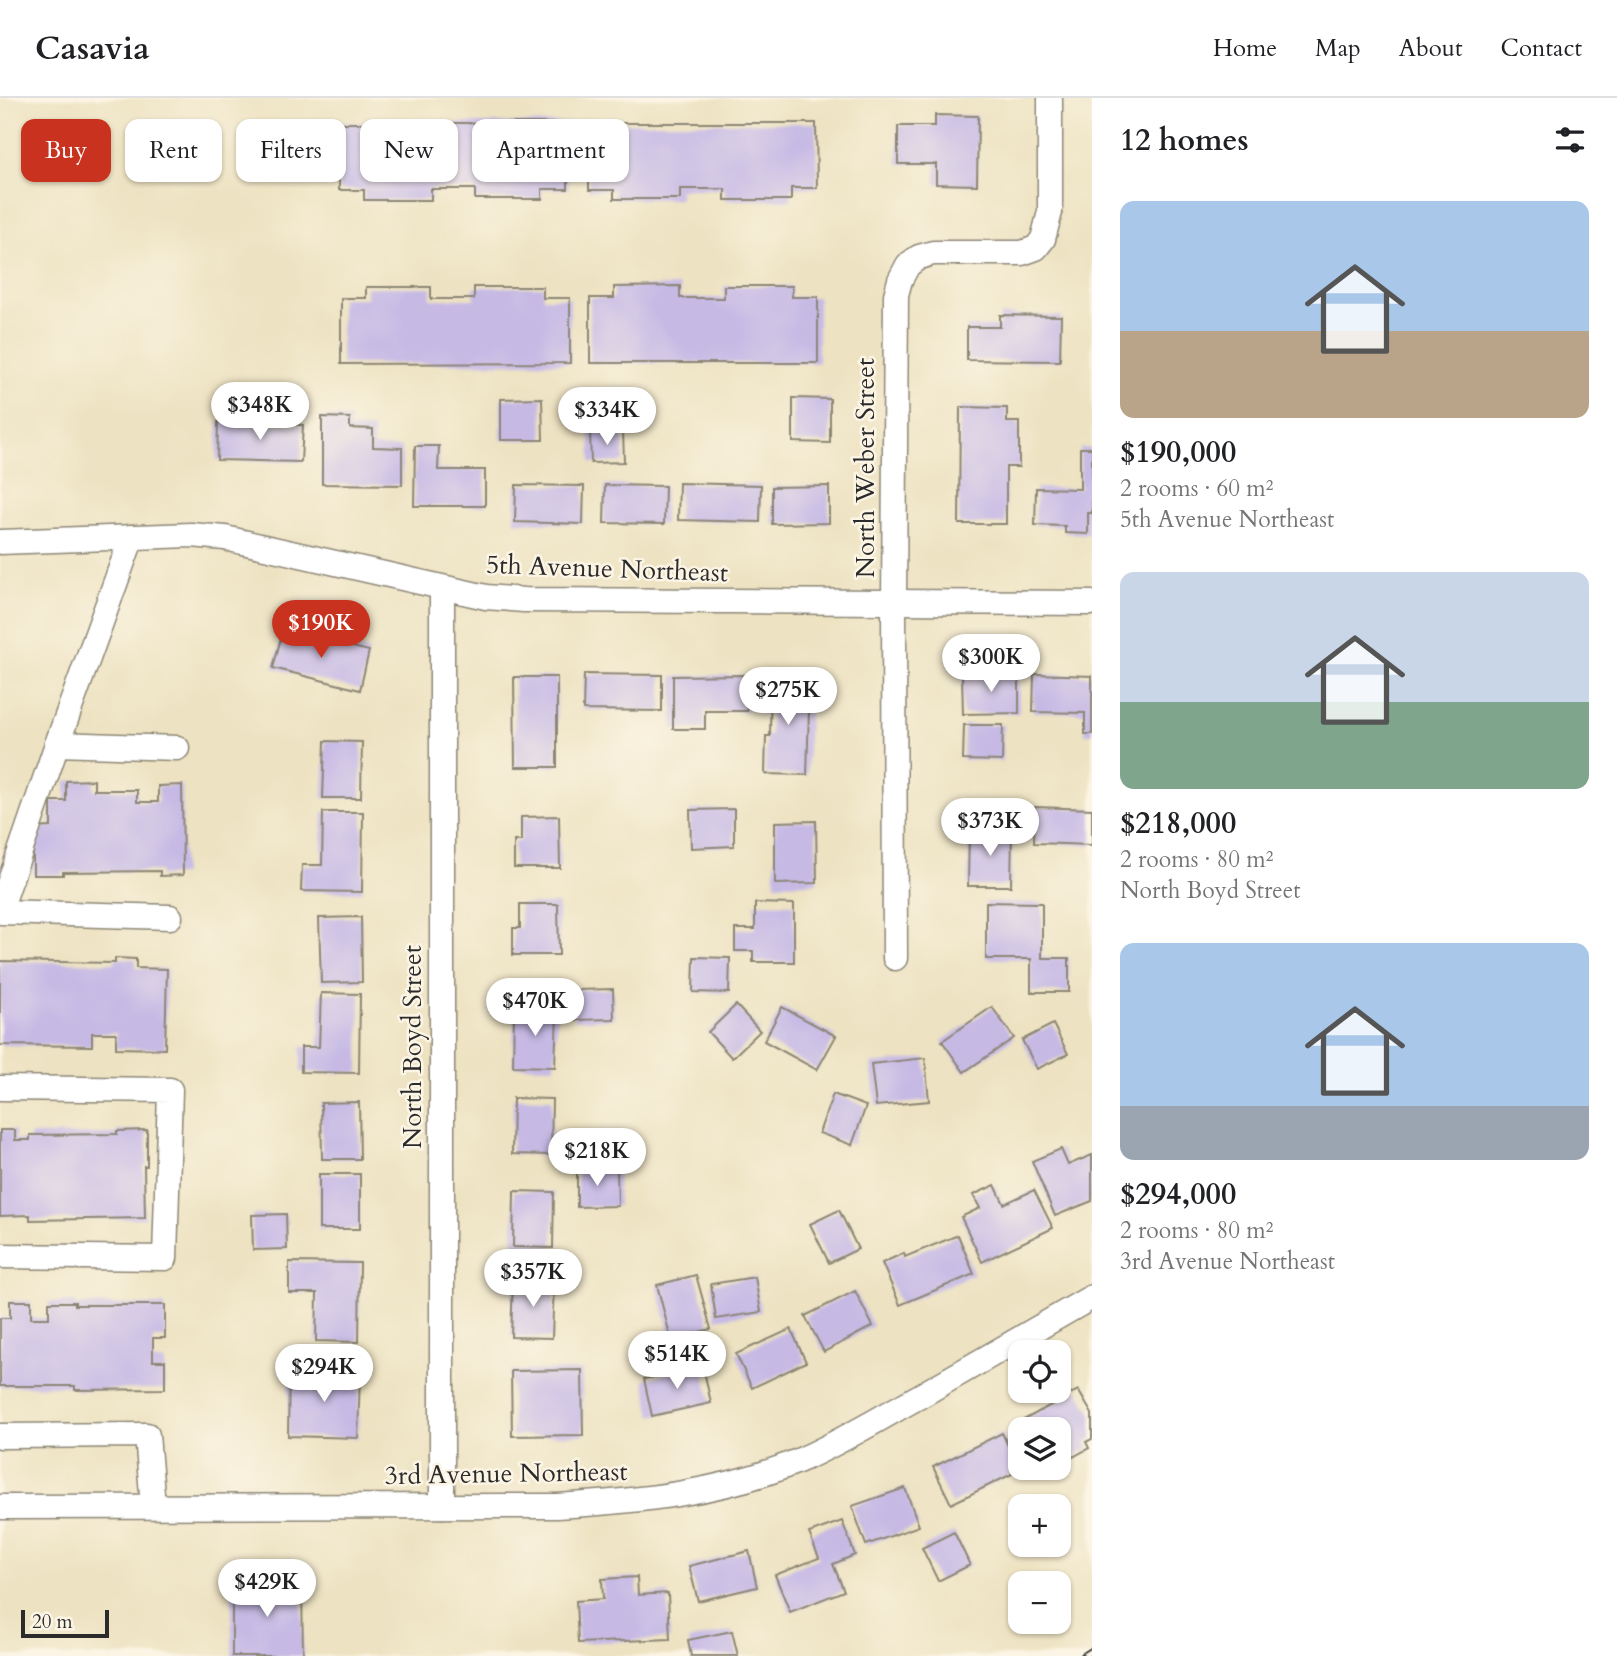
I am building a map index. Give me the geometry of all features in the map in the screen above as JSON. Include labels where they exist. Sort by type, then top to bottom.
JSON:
[{"type":"street","name":"North Weber Street","points":[[895,958],[896,295],[908,265],[919,257],[933,253],[1023,253],[1036,248],[1043,239],[1050,212],[1050,98]]},
{"type":"street","name":"5th Avenue Northeast","points":[[0,542],[132,537],[225,538],[442,588],[486,597],[524,600],[1092,603]]},
{"type":"street","points":[[132,537],[0,911],[170,917]]},
{"type":"street","name":"North Boyd Street","points":[[442,588],[442,1506]]},
{"type":"street","points":[[57,744],[177,748]]},
{"type":"street","points":[[0,1088],[170,1090],[165,1258],[0,1256]]},
{"type":"street","name":"3rd Avenue Northeast","points":[[0,1507],[558,1506],[627,1502],[682,1494],[747,1478],[797,1461],[853,1434],[1092,1297]]},
{"type":"street","points":[[0,1436],[147,1435],[153,1506]]},
{"type":"building","points":[[935,115],[978,116],[977,185],[936,184],[936,164],[898,164],[898,126],[935,126]]},
{"type":"building","points":[[346,123],[360,123],[360,182],[458,182],[458,123],[472,123],[472,182],[568,182],[568,189],[542,189],[542,199],[475,199],[475,189],[431,189],[431,200],[364,200],[364,190],[339,190],[339,182],[346,182]]},
{"type":"building","points":[[629,123],[816,123],[817,188],[791,188],[791,200],[725,200],[725,189],[680,189],[680,199],[614,199],[614,190],[589,190],[589,182],[629,182]]},
{"type":"building","points":[[680,286],[680,298],[724,298],[724,286],[792,286],[792,297],[818,297],[818,363],[590,363],[590,298],[614,298],[614,287]]},
{"type":"building","points":[[366,287],[431,287],[431,299],[474,299],[474,287],[543,287],[543,298],[570,298],[570,363],[341,364],[341,298],[366,298]]},
{"type":"building","points":[[1000,315],[1061,316],[1060,361],[967,360],[967,327],[1000,327]]},
{"type":"building","points":[[542,398],[543,440],[501,440],[501,399]]},
{"type":"building","points":[[793,398],[830,399],[830,443],[793,442]]},
{"type":"building","points":[[960,407],[1007,408],[1007,422],[1019,422],[1019,467],[1006,467],[1006,524],[959,524]]},
{"type":"building","points":[[322,417],[350,418],[350,428],[373,429],[373,447],[402,448],[402,485],[322,484]]},
{"type":"building","points":[[218,422],[303,425],[301,462],[217,460]]},
{"type":"building","points":[[623,430],[624,462],[591,463],[590,431]]},
{"type":"building","points":[[415,446],[439,446],[438,470],[485,470],[485,506],[414,506]]},
{"type":"building","points":[[1080,448],[1092,448],[1092,513],[1088,513],[1088,534],[1065,533],[1065,526],[1035,525],[1036,488],[1080,489]]},
{"type":"building","points":[[679,483],[761,485],[760,522],[678,520]]},
{"type":"building","points":[[516,485],[584,486],[583,524],[515,522]]},
{"type":"building","points":[[605,485],[665,486],[664,524],[604,523]]},
{"type":"building","points":[[829,486],[829,523],[772,524],[772,487]]},
{"type":"building","points":[[283,630],[369,651],[360,690],[273,668]]},
{"type":"building","points":[[1019,673],[1019,713],[963,714],[962,675]]},
{"type":"building","points":[[584,674],[662,675],[662,711],[583,710]]},
{"type":"building","points":[[1034,674],[1092,676],[1092,734],[1085,734],[1085,713],[1033,712]]},
{"type":"building","points":[[746,675],[747,711],[705,711],[705,729],[673,729],[673,676]]},
{"type":"building","points":[[514,677],[557,677],[557,767],[515,767]]},
{"type":"building","points":[[771,677],[810,678],[807,775],[765,774],[766,736],[770,736]]},
{"type":"building","points":[[964,725],[1003,725],[1002,761],[963,760]]},
{"type":"building","points":[[325,741],[362,742],[361,798],[323,798]]},
{"type":"building","points":[[94,780],[94,790],[137,790],[137,802],[158,802],[158,786],[182,785],[183,875],[160,876],[160,871],[33,875],[33,828],[51,827],[51,801],[66,801],[66,781]]},
{"type":"building","points":[[1035,807],[1092,809],[1092,845],[1034,843]]},
{"type":"building","points":[[734,809],[734,846],[691,848],[690,810]]},
{"type":"building","points":[[323,812],[363,812],[362,892],[301,891],[302,865],[322,865]]},
{"type":"building","points":[[559,816],[560,868],[514,868],[514,841],[521,841],[521,817]]},
{"type":"building","points":[[816,821],[817,883],[775,884],[775,822]]},
{"type":"building","points":[[969,830],[1012,830],[1011,886],[968,886]]},
{"type":"building","points":[[986,902],[1042,903],[1042,958],[1069,958],[1069,992],[1031,992],[1031,959],[986,959]]},
{"type":"building","points":[[755,903],[794,904],[794,962],[753,962],[753,951],[735,951],[735,929],[755,929]]},
{"type":"building","points":[[520,904],[558,904],[559,955],[513,955],[513,928],[520,928]]},
{"type":"building","points":[[361,917],[362,982],[321,983],[319,918]]},
{"type":"building","points":[[694,957],[730,958],[729,993],[693,992]]},
{"type":"building","points":[[115,958],[136,959],[136,968],[167,969],[165,1049],[116,1048],[116,1033],[92,1033],[92,1046],[0,1045],[0,961],[115,963]]},
{"type":"building","points":[[613,989],[614,1019],[574,1020],[574,990]]},
{"type":"building","points":[[321,993],[360,994],[359,1073],[301,1072],[301,1047],[319,1047]]},
{"type":"building","points":[[736,1005],[760,1031],[732,1058],[708,1032]]},
{"type":"building","points":[[782,1007],[836,1036],[817,1070],[764,1041]]},
{"type":"building","points":[[992,1007],[1014,1038],[964,1072],[942,1041]]},
{"type":"building","points":[[514,1010],[557,1011],[555,1067],[513,1066]]},
{"type":"building","points":[[1053,1024],[1068,1054],[1037,1069],[1022,1040]]},
{"type":"building","points":[[925,1058],[929,1101],[876,1106],[871,1064]]},
{"type":"building","points":[[833,1094],[866,1106],[852,1145],[819,1133]]},
{"type":"building","points":[[513,1098],[552,1099],[551,1155],[512,1154]]},
{"type":"building","points":[[359,1102],[360,1159],[322,1159],[321,1103]]},
{"type":"building","points":[[0,1130],[15,1130],[15,1140],[30,1140],[30,1135],[117,1134],[117,1131],[147,1130],[147,1166],[144,1166],[145,1218],[30,1220],[30,1215],[0,1216]]},
{"type":"building","points":[[1061,1149],[1068,1165],[1092,1155],[1092,1201],[1055,1216],[1032,1161]]},
{"type":"building","points":[[617,1169],[618,1206],[577,1207],[577,1170]]},
{"type":"building","points":[[319,1174],[360,1174],[360,1229],[319,1229]]},
{"type":"building","points":[[995,1185],[1004,1204],[1034,1190],[1053,1228],[982,1262],[961,1217],[980,1208],[973,1195]]},
{"type":"building","points":[[514,1191],[554,1192],[553,1248],[513,1247]]},
{"type":"building","points":[[839,1210],[858,1249],[829,1263],[810,1224]]},
{"type":"building","points":[[286,1214],[287,1249],[253,1250],[252,1215]]},
{"type":"building","points":[[958,1235],[974,1274],[900,1305],[882,1263],[904,1253],[905,1257]]},
{"type":"building","points":[[289,1262],[360,1263],[359,1342],[316,1341],[317,1293],[289,1293]]},
{"type":"building","points":[[696,1275],[711,1329],[671,1339],[657,1285]]},
{"type":"building","points":[[755,1277],[761,1312],[716,1319],[711,1284]]},
{"type":"building","points":[[513,1280],[554,1281],[552,1338],[511,1337]]},
{"type":"building","points":[[855,1291],[873,1326],[824,1352],[805,1316]]},
{"type":"building","points":[[10,1301],[31,1301],[31,1318],[49,1318],[49,1302],[75,1302],[75,1305],[165,1305],[165,1338],[153,1338],[153,1361],[165,1361],[165,1389],[75,1390],[75,1386],[0,1386],[0,1318],[10,1318]]},
{"type":"building","points":[[791,1329],[806,1362],[752,1388],[736,1354]]},
{"type":"building","points":[[703,1366],[711,1403],[652,1416],[644,1379]]},
{"type":"building","points":[[582,1370],[583,1435],[512,1436],[511,1371]]},
{"type":"building","points":[[289,1371],[360,1373],[358,1438],[288,1436]]},
{"type":"building","points":[[1078,1390],[1092,1414],[1092,1439],[1086,1442],[1089,1448],[1073,1457],[1071,1417],[1029,1417],[1054,1403],[1071,1403],[1071,1394]]},
{"type":"building","points":[[1002,1433],[1008,1445],[1008,1476],[951,1504],[933,1467]]},
{"type":"building","points":[[905,1488],[919,1526],[866,1545],[852,1506]]},
{"type":"building","points":[[842,1521],[855,1555],[833,1564],[844,1591],[790,1612],[775,1575],[819,1558],[809,1533]]},
{"type":"building","points":[[954,1532],[970,1565],[938,1581],[922,1548]]},
{"type":"building","points":[[749,1551],[757,1587],[698,1601],[689,1566]]},
{"type":"building","points":[[637,1577],[638,1595],[668,1593],[670,1639],[578,1643],[576,1601],[603,1599],[602,1579]]},
{"type":"building","points":[[232,1581],[302,1581],[303,1656],[232,1656]]},
{"type":"building","points":[[732,1631],[738,1656],[691,1656],[688,1640]]},
{"type":"railway","points":[[1084,1656],[1092,1651]]}]
